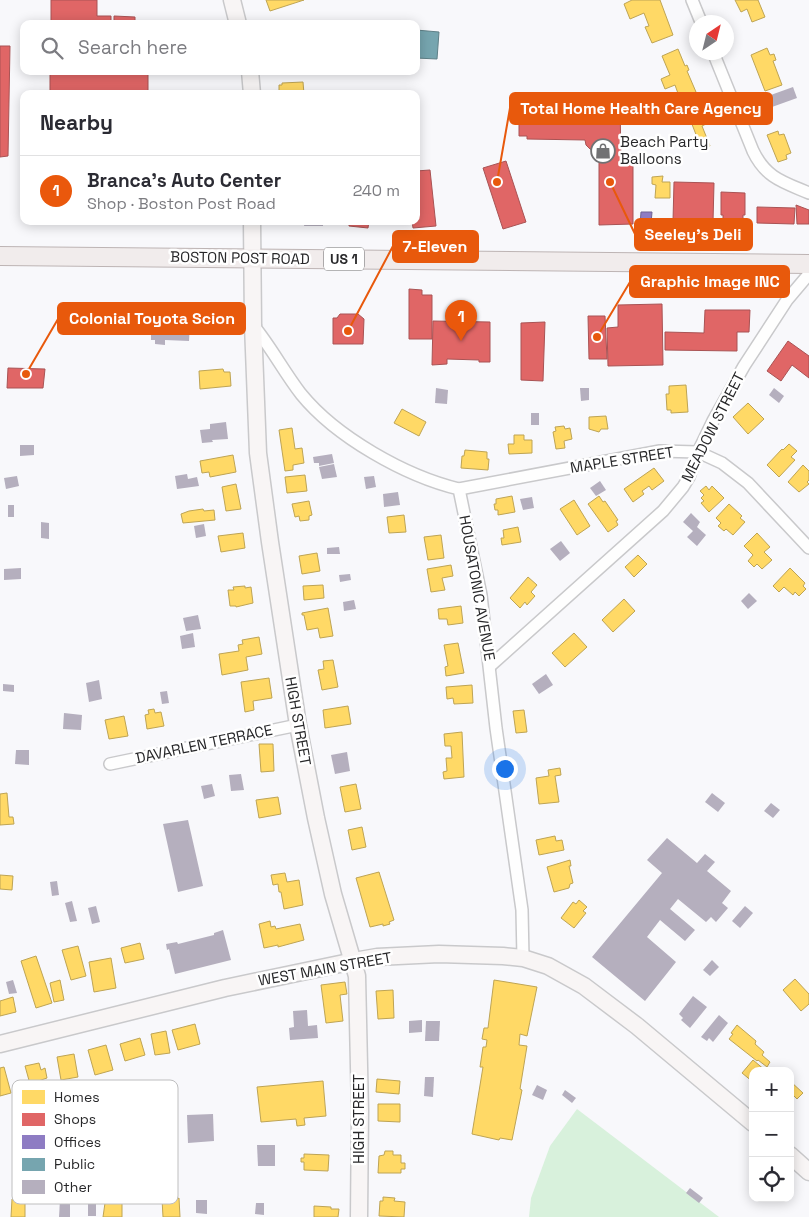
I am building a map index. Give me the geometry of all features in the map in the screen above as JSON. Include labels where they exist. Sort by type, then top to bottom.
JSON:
[{"type":"main road","points":[[232,0],[237,20]]},
{"type":"main road","points":[[250,75],[252,90]]},
{"type":"main road","name":"HIGH STREET","points":[[252,225],[253,325],[258,453],[298,725],[333,894],[358,976],[359,1217]]},
{"type":"main road","name":"BOSTON POST ROAD","points":[[0,256],[809,264]]},
{"type":"main road","name":"WEST MAIN STREET","points":[[0,1044],[224,988],[354,961],[439,954],[523,958],[548,966],[584,986],[638,1026],[749,1120]]},
{"type":"main road","points":[[791,1157],[809,1172]]},
{"type":"street","points":[[692,0],[698,15]]},
{"type":"street","points":[[716,60],[761,165],[771,176],[809,193]]},
{"type":"street","name":"MEADOW STREET","points":[[490,666],[663,511],[683,487],[690,477],[698,452],[713,421],[744,366],[787,300],[809,274]]},
{"type":"street","points":[[253,325],[268,343],[301,393],[331,424],[370,451],[429,480],[459,488]]},
{"type":"street","name":"MAPLE STREET","points":[[459,488],[660,451],[698,452],[722,463],[748,483],[809,548]]},
{"type":"street","name":"HOUSATONIC AVENUE","points":[[459,488],[481,595],[496,728],[522,910],[523,958]]},
{"type":"street","name":"DAVARLEN TERRACE","points":[[110,764],[298,725]]},
{"type":"green space","points":[[577,1109],[719,1217],[529,1217],[531,1198],[550,1146]]},
{"type":"building: Homes","points":[[266,0],[304,0],[270,11]]},
{"type":"building: Homes","points":[[632,0],[660,0],[673,35],[652,43],[645,27],[649,26],[644,13],[630,19],[624,4]]},
{"type":"building: Homes","points":[[735,0],[758,0],[765,17],[752,22],[747,9],[741,12]]},
{"type":"building: Homes","points":[[767,48],[770,55],[774,54],[776,60],[773,61],[782,85],[765,91],[751,55]]},
{"type":"building: Homes","points":[[678,49],[685,66],[687,65],[689,70],[687,71],[696,92],[680,99],[675,85],[665,89],[661,79],[670,75],[662,56]]},
{"type":"building: Homes","points":[[303,82],[304,90],[279,90],[279,85],[282,85],[282,83]]},
{"type":"building: Homes","points":[[700,108],[706,124],[702,126],[710,146],[702,150],[688,114]]},
{"type":"building: Homes","points":[[778,131],[779,135],[784,134],[791,153],[786,155],[787,159],[778,162],[767,135]]},
{"type":"building: Homes","points":[[663,176],[662,182],[670,182],[670,198],[655,198],[656,185],[652,184],[652,177]]},
{"type":"building: Homes","points":[[223,369],[224,372],[230,372],[231,386],[200,389],[199,371]]},
{"type":"building: Homes","points":[[686,385],[688,412],[671,413],[671,410],[667,410],[666,394],[669,394],[669,386]]},
{"type":"building: Homes","points":[[748,403],[764,419],[748,434],[733,417]]},
{"type":"building: Homes","points":[[402,409],[426,422],[419,436],[394,423]]},
{"type":"building: Homes","points":[[606,416],[608,429],[601,429],[599,432],[589,429],[589,417]]},
{"type":"building: Homes","points":[[564,426],[565,429],[570,428],[572,439],[564,441],[565,448],[556,449],[553,432],[556,431],[555,427]]},
{"type":"building: Homes","points":[[292,428],[295,449],[302,448],[304,463],[293,465],[293,470],[285,471],[279,430]]},
{"type":"building: Homes","points":[[514,435],[524,435],[524,440],[532,440],[532,453],[509,454],[508,444],[514,444]]},
{"type":"building: Homes","points":[[789,444],[797,451],[791,457],[795,460],[779,477],[767,465]]},
{"type":"building: Homes","points":[[465,450],[487,452],[487,459],[489,459],[488,470],[461,468],[462,456],[464,456]]},
{"type":"building: Homes","points":[[233,455],[236,472],[210,477],[209,472],[202,473],[200,461]]},
{"type":"building: Homes","points":[[803,465],[809,471],[809,480],[807,482],[809,484],[799,492],[788,482]]},
{"type":"building: Homes","points":[[654,468],[664,481],[652,490],[649,486],[642,491],[644,494],[633,502],[624,489]]},
{"type":"building: Homes","points":[[305,475],[307,491],[287,493],[285,477]]},
{"type":"building: Homes","points":[[236,484],[241,509],[226,511],[222,487]]},
{"type":"building: Homes","points":[[706,486],[709,490],[712,486],[724,498],[709,512],[701,503],[704,501],[701,498],[704,495],[700,491]]},
{"type":"building: Homes","points":[[512,496],[515,512],[498,515],[498,510],[495,510],[494,504],[496,504],[496,499]]},
{"type":"building: Homes","points":[[599,496],[603,502],[605,501],[618,520],[616,521],[618,525],[608,532],[588,504]]},
{"type":"building: Homes","points":[[574,500],[590,526],[577,535],[560,509]]},
{"type":"building: Homes","points":[[309,501],[312,515],[309,516],[309,520],[300,521],[299,516],[295,517],[292,504]]},
{"type":"building: Homes","points":[[729,504],[742,516],[740,518],[745,522],[733,535],[726,529],[724,531],[718,526],[721,523],[716,518]]},
{"type":"building: Homes","points":[[203,509],[204,511],[214,510],[215,520],[183,523],[181,514]]},
{"type":"building: Homes","points":[[404,515],[406,532],[389,533],[387,517]]},
{"type":"building: Homes","points":[[518,527],[521,542],[502,545],[501,538],[504,538],[503,530]]},
{"type":"building: Homes","points":[[243,533],[245,548],[221,552],[218,536]]},
{"type":"building: Homes","points":[[757,533],[770,547],[764,552],[772,560],[762,569],[757,564],[754,567],[748,561],[753,555],[744,546]]},
{"type":"building: Homes","points":[[441,535],[444,558],[428,560],[424,537]]},
{"type":"building: Homes","points":[[317,553],[320,571],[302,574],[299,556]]},
{"type":"building: Homes","points":[[638,555],[647,564],[634,577],[625,567]]},
{"type":"building: Homes","points":[[451,565],[453,576],[442,578],[445,590],[431,592],[427,569]]},
{"type":"building: Homes","points":[[790,568],[805,583],[803,586],[806,589],[799,596],[795,592],[793,595],[784,587],[779,592],[773,586]]},
{"type":"building: Homes","points":[[528,577],[537,585],[531,592],[535,596],[527,605],[525,602],[520,608],[510,598]]},
{"type":"building: Homes","points":[[323,585],[324,598],[304,600],[303,586]]},
{"type":"building: Homes","points":[[245,586],[245,588],[251,587],[253,603],[236,607],[230,606],[228,590],[234,590],[233,587]]},
{"type":"building: Homes","points":[[624,599],[635,611],[613,632],[602,620]]},
{"type":"building: Homes","points":[[461,606],[463,623],[448,625],[447,619],[439,619],[438,609]]},
{"type":"building: Homes","points":[[328,608],[333,636],[320,638],[318,628],[307,630],[302,613]]},
{"type":"building: Homes","points":[[574,633],[587,647],[565,667],[552,653]]},
{"type":"building: Homes","points":[[259,637],[262,654],[246,657],[248,670],[222,675],[219,654],[239,651],[238,645],[243,644],[242,640]]},
{"type":"building: Homes","points":[[458,643],[464,673],[446,676],[445,667],[448,666],[444,645]]},
{"type":"building: Homes","points":[[333,660],[338,687],[322,690],[318,670],[324,669],[323,661]]},
{"type":"building: Homes","points":[[269,678],[272,698],[253,701],[254,710],[245,712],[241,682]]},
{"type":"building: Homes","points":[[472,685],[473,703],[454,704],[453,698],[447,699],[446,687]]},
{"type":"building: Homes","points":[[348,706],[351,724],[325,728],[323,710]]},
{"type":"building: Homes","points":[[154,709],[155,713],[161,712],[164,726],[147,729],[145,715],[149,714],[148,710]]},
{"type":"building: Homes","points":[[524,710],[527,732],[516,733],[513,711]]},
{"type":"building: Homes","points":[[124,716],[128,736],[109,739],[105,720]]},
{"type":"building: Homes","points":[[462,732],[464,777],[444,779],[443,772],[447,771],[446,758],[452,758],[451,746],[445,746],[444,734]]},
{"type":"building: Homes","points":[[259,744],[273,744],[274,771],[261,772]]},
{"type":"building: Homes","points":[[560,768],[561,775],[555,776],[559,802],[539,804],[536,778],[549,776],[548,770]]},
{"type":"building: Homes","points":[[356,784],[361,809],[345,812],[340,787]]},
{"type":"building: Homes","points":[[7,793],[9,817],[13,817],[14,824],[0,825],[0,794]]},
{"type":"building: Homes","points":[[278,797],[281,814],[259,818],[256,800]]},
{"type":"building: Homes","points":[[362,827],[366,847],[352,850],[348,830]]},
{"type":"building: Homes","points":[[555,836],[556,841],[562,840],[564,850],[539,855],[536,840]]},
{"type":"building: Homes","points":[[570,860],[571,866],[569,866],[573,883],[570,884],[569,888],[554,892],[547,867]]},
{"type":"building: Homes","points":[[379,872],[394,920],[389,922],[390,924],[370,927],[356,878]]},
{"type":"building: Homes","points":[[285,873],[287,882],[299,880],[303,905],[284,909],[278,884],[273,885],[271,875]]},
{"type":"building: Homes","points":[[0,875],[13,876],[12,890],[0,889]]},
{"type":"building: Homes","points":[[579,900],[587,907],[583,911],[586,913],[574,928],[561,918],[573,902],[576,904]]},
{"type":"building: Homes","points":[[270,921],[271,927],[275,926],[276,929],[300,924],[304,940],[278,947],[278,945],[264,948],[259,924]]},
{"type":"building: Homes","points":[[140,943],[144,959],[125,963],[121,948]]},
{"type":"building: Homes","points":[[78,946],[86,976],[71,980],[62,950]]},
{"type":"building: Homes","points":[[36,956],[52,1003],[36,1008],[21,961]]},
{"type":"building: Homes","points":[[111,958],[116,988],[94,992],[89,962]]},
{"type":"building: Homes","points":[[795,979],[809,994],[809,1004],[801,1011],[783,990]]},
{"type":"building: Homes","points":[[60,980],[64,1000],[54,1002],[50,983]]},
{"type":"building: Homes","points":[[494,980],[537,987],[527,1036],[520,1034],[519,1045],[527,1046],[520,1089],[522,1090],[512,1140],[500,1138],[499,1140],[472,1134],[483,1067],[480,1067],[483,1047],[486,1047],[487,1040],[482,1039],[484,1028],[488,1028]]},
{"type":"building: Homes","points":[[345,982],[347,994],[340,995],[343,1021],[326,1023],[321,985]]},
{"type":"building: Homes","points":[[393,990],[394,1018],[378,1019],[376,991]]},
{"type":"building: Homes","points":[[13,997],[16,1012],[0,1016],[0,1001]]},
{"type":"building: Homes","points":[[195,1024],[200,1044],[178,1050],[172,1030]]},
{"type":"building: Homes","points":[[737,1025],[756,1041],[755,1044],[764,1052],[762,1055],[770,1062],[767,1067],[729,1039],[733,1034],[731,1033]]},
{"type":"building: Homes","points":[[166,1031],[170,1053],[155,1055],[151,1034]]},
{"type":"building: Homes","points":[[140,1038],[145,1055],[125,1061],[120,1044]]},
{"type":"building: Homes","points":[[106,1045],[113,1070],[95,1075],[88,1050]]},
{"type":"building: Homes","points":[[74,1054],[78,1077],[61,1080],[57,1057]]},
{"type":"building: Homes","points":[[753,1060],[761,1067],[749,1067],[749,1079],[742,1073]]},
{"type":"building: Homes","points":[[39,1063],[41,1070],[45,1068],[47,1078],[29,1080],[25,1066]]},
{"type":"building: Homes","points":[[4,1067],[11,1093],[0,1096],[0,1068]]},
{"type":"building: Homes","points":[[377,1079],[400,1081],[399,1094],[376,1092]]},
{"type":"building: Homes","points":[[323,1081],[326,1116],[304,1118],[305,1125],[297,1126],[296,1119],[261,1122],[257,1087]]},
{"type":"building: Homes","points":[[794,1085],[803,1093],[797,1099],[794,1096]]},
{"type":"building: Homes","points":[[378,1104],[400,1104],[400,1122],[378,1121]]},
{"type":"building: Homes","points":[[385,1151],[393,1151],[393,1155],[401,1155],[401,1163],[405,1163],[405,1169],[401,1169],[401,1173],[378,1173],[379,1156],[384,1155]]},
{"type":"building: Homes","points":[[304,1154],[329,1155],[328,1171],[304,1170],[304,1162],[301,1162],[301,1158],[304,1158]]},
{"type":"building: Homes","points":[[383,1197],[395,1198],[394,1201],[405,1202],[404,1217],[379,1216],[380,1201],[383,1201]]},
{"type":"building: Homes","points":[[179,1198],[180,1217],[163,1217],[162,1204],[178,1204]]},
{"type":"building: Homes","points":[[12,1199],[12,1204],[25,1204],[25,1217],[11,1217]]},
{"type":"building: Homes","points":[[105,1204],[122,1204],[122,1217],[103,1217]]},
{"type":"building: Homes","points":[[314,1206],[339,1209],[338,1217],[314,1217]]},
{"type":"building: Shops","points":[[51,0],[97,0],[97,16],[111,16],[111,20],[51,20]]},
{"type":"building: Shops","points":[[114,16],[135,17],[135,20],[114,20]]},
{"type":"building: Shops","points":[[0,46],[10,46],[8,156],[0,157]]},
{"type":"building: Shops","points":[[50,75],[148,75],[148,90],[50,90]]},
{"type":"building: Shops","points":[[518,104],[620,105],[621,160],[633,161],[633,224],[599,225],[599,150],[590,149],[586,145],[585,140],[527,139],[527,136],[519,136],[519,121],[517,122]]},
{"type":"building: Shops","points":[[506,161],[526,222],[503,229],[483,168]]},
{"type":"building: Shops","points":[[430,170],[436,226],[413,228],[413,225],[420,225],[420,171]]},
{"type":"building: Shops","points":[[674,182],[714,183],[713,222],[673,221]]},
{"type":"building: Shops","points":[[721,192],[745,193],[745,215],[743,215],[743,222],[723,222],[723,215],[721,215]]},
{"type":"building: Shops","points":[[796,205],[809,210],[809,224],[797,224]]},
{"type":"building: Shops","points":[[757,207],[795,208],[794,224],[757,223]]},
{"type":"building: Shops","points":[[349,225],[368,225],[368,228]]},
{"type":"building: Shops","points":[[409,289],[422,290],[422,295],[432,295],[432,339],[409,339]]},
{"type":"building: Shops","points":[[662,304],[663,365],[608,366],[607,328],[618,327],[618,305]]},
{"type":"building: Shops","points":[[705,310],[750,310],[749,332],[737,332],[737,351],[665,350],[665,332],[704,333]]},
{"type":"building: Shops","points":[[340,314],[358,314],[364,319],[363,344],[333,344],[333,318],[337,318]]},
{"type":"building: Shops","points":[[588,316],[605,316],[607,359],[589,359]]},
{"type":"building: Shops","points":[[433,321],[490,322],[490,362],[447,359],[447,364],[432,365]]},
{"type":"building: Shops","points":[[545,322],[543,381],[521,380],[521,323]]},
{"type":"building: Shops","points":[[788,341],[809,356],[809,378],[792,365],[781,381],[767,371]]},
{"type":"building: Shops","points":[[8,368],[45,369],[43,388],[7,388]]},
{"type":"building: Offices","points":[[641,212],[652,212],[651,224],[640,225]]},
{"type":"building: Public","points":[[420,30],[439,32],[437,59],[420,58]]},
{"type":"building: Other","points":[[793,87],[797,98],[772,107],[768,96]]},
{"type":"building: Other","points":[[304,225],[323,225],[323,226]]},
{"type":"building: Other","points":[[151,321],[190,322],[189,341],[165,340],[165,345],[155,344],[155,340],[151,340]]},
{"type":"building: Other","points":[[436,388],[448,390],[447,404],[435,403]]},
{"type":"building: Other","points":[[580,388],[589,388],[589,400],[581,401]]},
{"type":"building: Other","points":[[774,388],[784,396],[779,403],[769,395]]},
{"type":"building: Other","points":[[531,413],[539,413],[539,425],[531,425]]},
{"type":"building: Other","points":[[226,422],[228,439],[202,443],[200,430],[210,429],[210,424]]},
{"type":"building: Other","points":[[20,445],[34,445],[34,455],[20,456]]},
{"type":"building: Other","points":[[332,454],[334,463],[319,466],[319,463],[314,463],[313,457]]},
{"type":"building: Other","points":[[334,464],[337,477],[322,479],[319,467]]},
{"type":"building: Other","points":[[187,474],[188,479],[197,477],[199,486],[177,489],[175,476]]},
{"type":"building: Other","points":[[17,476],[19,486],[6,489],[4,478]]},
{"type":"building: Other","points":[[374,476],[376,487],[366,489],[364,477]]},
{"type":"building: Other","points":[[600,481],[606,490],[596,496],[590,488]]},
{"type":"building: Other","points":[[398,492],[400,505],[384,507],[383,494]]},
{"type":"building: Other","points":[[532,497],[534,508],[523,510],[520,499]]},
{"type":"building: Other","points":[[8,505],[14,505],[14,517],[8,517]]},
{"type":"building: Other","points":[[691,513],[700,522],[697,527],[706,535],[697,546],[687,537],[693,531],[683,522]]},
{"type":"building: Other","points":[[41,522],[49,523],[49,539],[41,538]]},
{"type":"building: Other","points":[[204,524],[206,536],[196,538],[194,526]]},
{"type":"building: Other","points":[[561,541],[570,553],[560,561],[550,549]]},
{"type":"building: Other","points":[[339,547],[340,554],[327,554],[327,548]]},
{"type":"building: Other","points":[[21,568],[21,579],[4,580],[4,569]]},
{"type":"building: Other","points":[[350,574],[351,580],[340,582],[339,575]]},
{"type":"building: Other","points":[[749,593],[757,601],[748,609],[741,601]]},
{"type":"building: Other","points":[[354,600],[356,609],[344,611],[343,602]]},
{"type":"building: Other","points":[[198,615],[201,629],[186,631],[183,618]]},
{"type":"building: Other","points":[[193,633],[195,647],[182,649],[180,636]]},
{"type":"building: Other","points":[[546,674],[553,685],[539,694],[532,684]]},
{"type":"building: Other","points":[[99,680],[102,699],[89,702],[86,683]]},
{"type":"building: Other","points":[[3,684],[14,685],[14,692],[3,691]]},
{"type":"building: Other","points":[[167,691],[169,703],[162,704],[160,692]]},
{"type":"building: Other","points":[[64,713],[82,715],[81,730],[63,729]]},
{"type":"building: Other","points":[[16,750],[29,750],[29,765],[15,764]]},
{"type":"building: Other","points":[[347,752],[350,771],[335,774],[331,755]]},
{"type":"building: Other","points":[[241,774],[244,790],[231,791],[229,775]]},
{"type":"building: Other","points":[[212,784],[215,796],[204,799],[201,786]]},
{"type":"building: Other","points":[[712,793],[725,803],[718,812],[705,802]]},
{"type":"building: Other","points":[[771,803],[780,810],[773,818],[764,811]]},
{"type":"building: Other","points":[[188,820],[203,886],[178,892],[163,824]]},
{"type":"building: Other","points":[[667,838],[697,863],[705,854],[715,862],[707,871],[731,891],[722,903],[728,908],[716,922],[711,917],[706,922],[678,899],[670,909],[695,930],[685,941],[660,920],[647,937],[676,962],[645,1001],[592,957],[662,873],[647,860]]},
{"type":"building: Other","points":[[57,881],[59,895],[52,896],[50,882]]},
{"type":"building: Other","points":[[72,901],[77,921],[70,922],[65,903]]},
{"type":"building: Other","points":[[96,906],[100,922],[92,924],[88,908]]},
{"type":"building: Other","points":[[745,906],[753,913],[740,928],[732,921]]},
{"type":"building: Other","points":[[223,930],[231,960],[175,974],[166,944],[177,942],[178,944],[214,935],[214,933]]},
{"type":"building: Other","points":[[712,960],[719,967],[710,976],[703,970]]},
{"type":"building: Other","points":[[13,980],[17,993],[9,994],[6,982]]},
{"type":"building: Other","points":[[693,996],[707,1007],[690,1028],[681,1020],[683,1018],[679,1014]]},
{"type":"building: Other","points":[[307,1010],[308,1026],[317,1025],[318,1038],[290,1040],[289,1028],[294,1027],[293,1011]]},
{"type":"building: Other","points":[[719,1015],[728,1023],[713,1042],[709,1038],[707,1041],[701,1037]]},
{"type":"building: Other","points":[[422,1020],[422,1032],[409,1033],[409,1021]]},
{"type":"building: Other","points":[[426,1021],[440,1021],[439,1041],[425,1041]]},
{"type":"building: Other","points":[[425,1077],[434,1077],[433,1097],[424,1096]]},
{"type":"building: Other","points":[[537,1085],[547,1090],[543,1100],[532,1095]]},
{"type":"building: Other","points":[[565,1090],[576,1098],[572,1103],[562,1095]]},
{"type":"building: Other","points":[[213,1114],[214,1141],[188,1143],[187,1115]]},
{"type":"building: Other","points":[[257,1145],[275,1145],[275,1166],[258,1166]]},
{"type":"building: Other","points":[[690,1188],[703,1198],[699,1203],[686,1193]]},
{"type":"building: Other","points":[[196,1200],[207,1200],[207,1214],[196,1213]]},
{"type":"building: Other","points":[[256,1203],[264,1203],[264,1215],[255,1214]]},
{"type":"building: Other","points":[[60,1204],[70,1204],[70,1217],[59,1217]]},
{"type":"building: Other","points":[[88,1204],[96,1204],[96,1216],[88,1216]]},
{"type":"place","name":"Beach Party Balloons","points":[[603,151]]},
{"type":"place","name":"Total Home Health Care Agency","points":[[497,182]]},
{"type":"place","name":"Seeley's Deli","points":[[610,182]]},
{"type":"place","name":"7-Eleven","points":[[348,331]]},
{"type":"place","name":"Graphic Image INC","points":[[597,337]]},
{"type":"place","name":"Branca's Auto Center","points":[[461,341]]},
{"type":"place","name":"Colonial Toyota Scion","points":[[26,374]]}]
